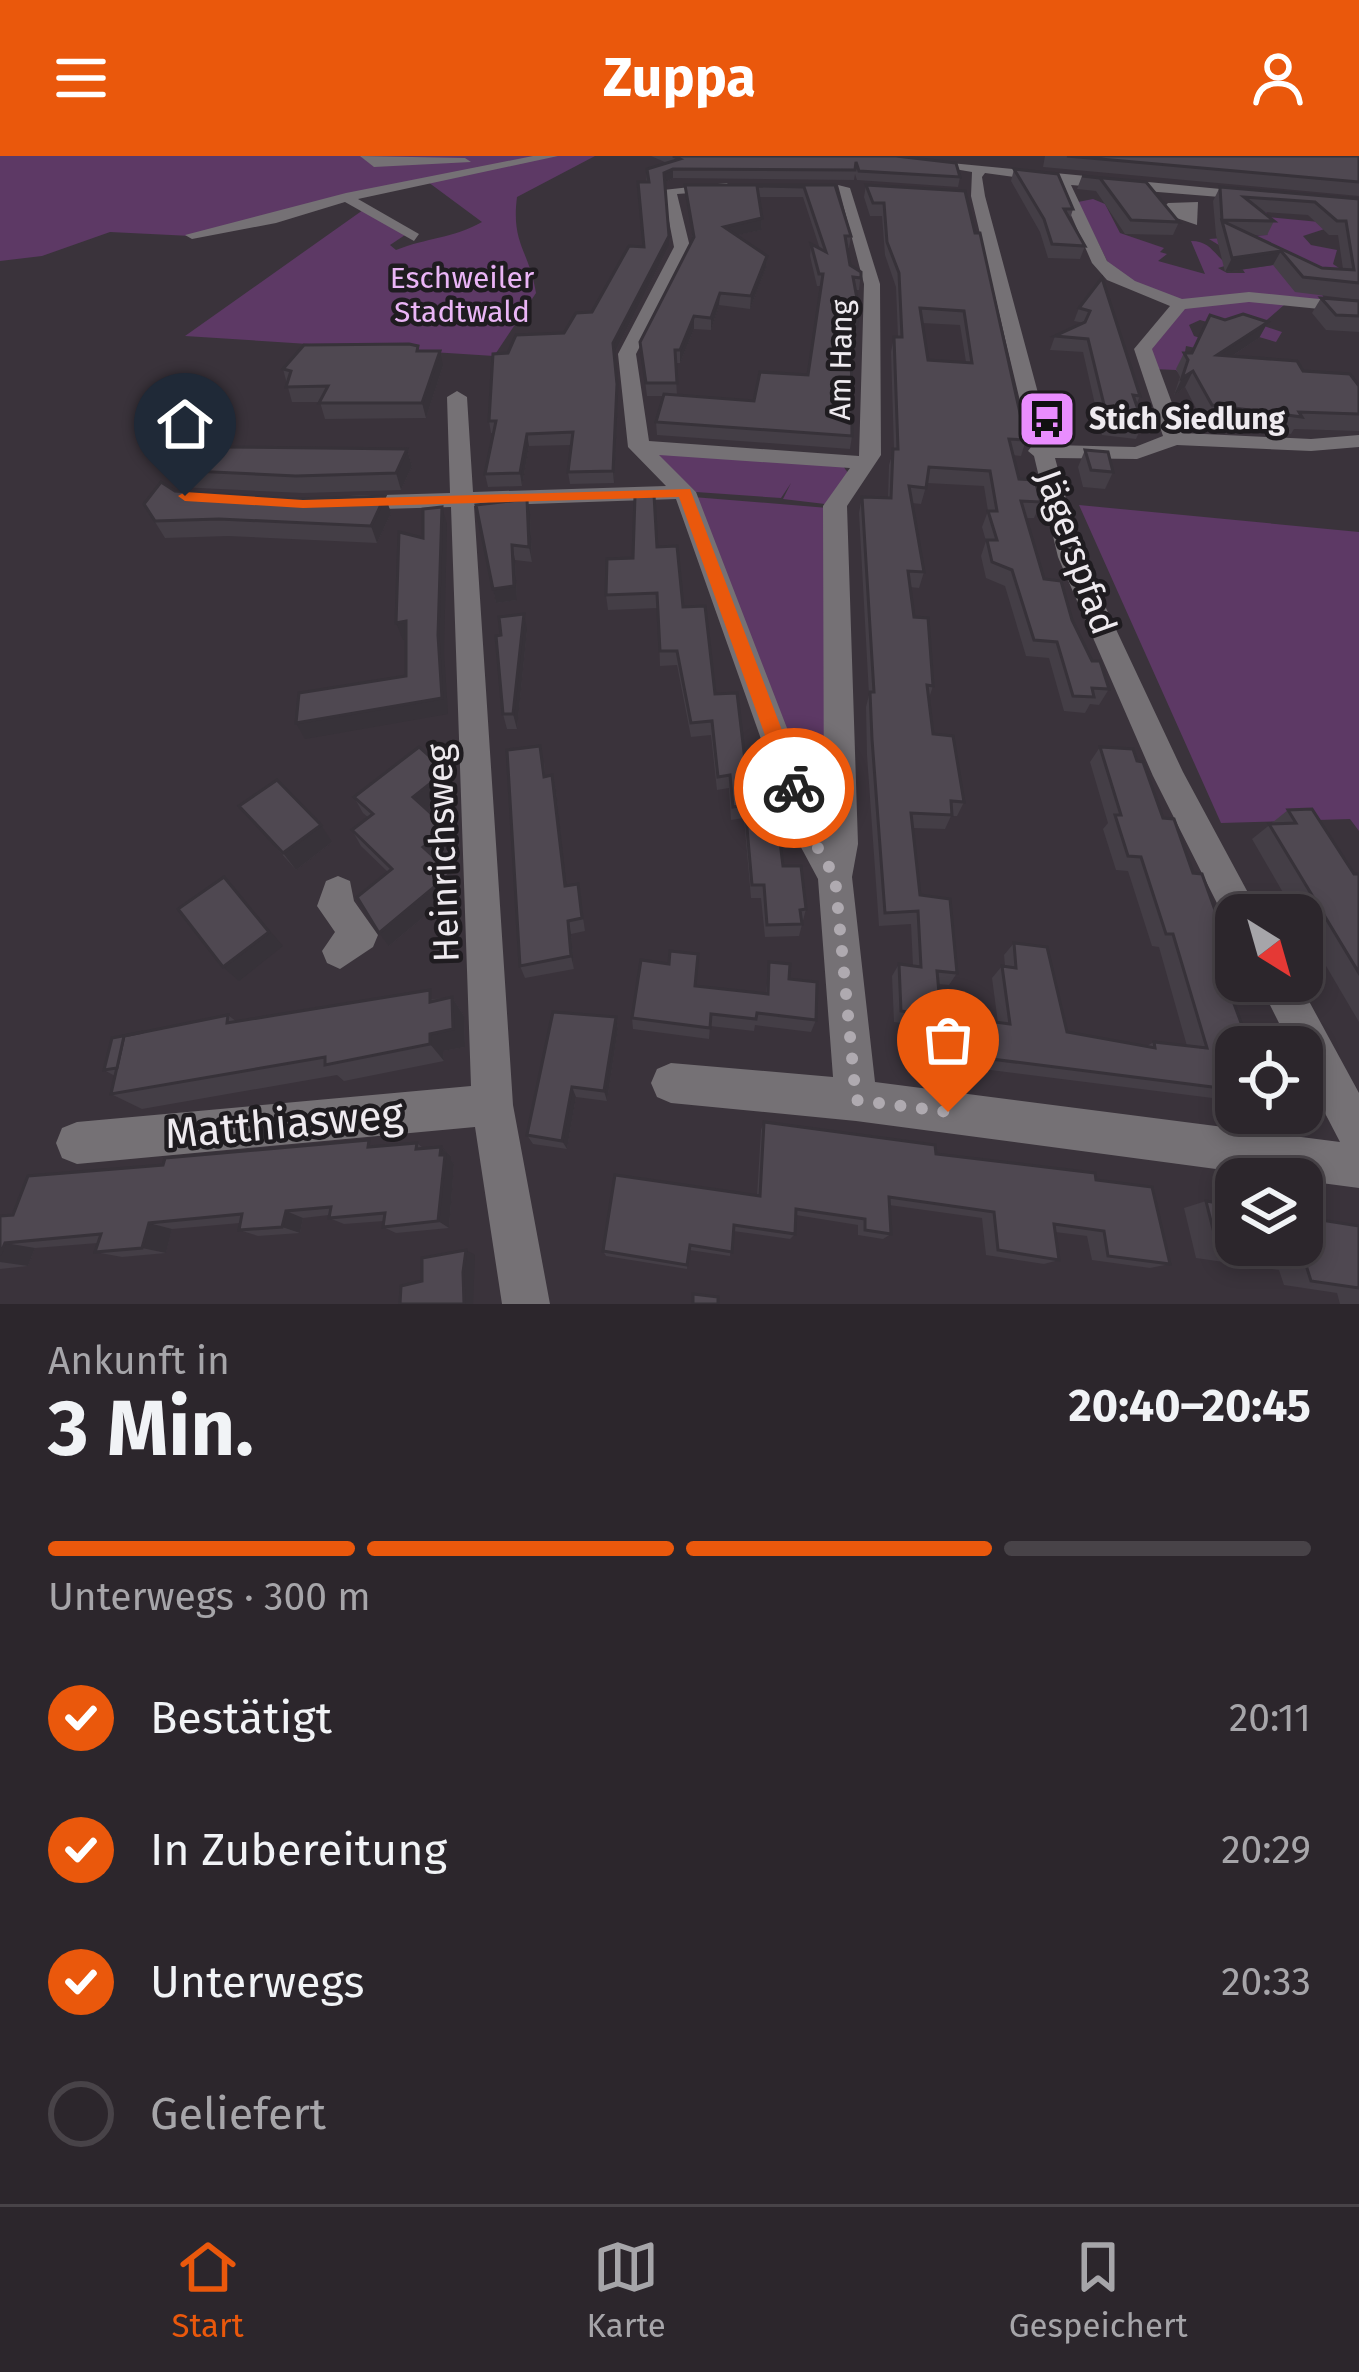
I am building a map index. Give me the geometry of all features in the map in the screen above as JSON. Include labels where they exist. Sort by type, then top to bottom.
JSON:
[{"type":"street","points":[[366,156],[374,163],[518,161]]},
{"type":"street","points":[[192,235],[276,219],[346,196],[552,156]]},
{"type":"street","points":[[983,170],[1029,157]]},
{"type":"street","points":[[894,159],[1062,180],[1265,196]]},
{"type":"street","name":"Jägerspfad","points":[[983,170],[967,195],[1070,557],[1169,776],[1231,894]]},
{"type":"street","points":[[1062,180],[1100,262],[1113,277],[1180,304],[1250,297],[1359,308]]},
{"type":"street","points":[[745,187],[670,190],[682,247],[626,354],[639,447],[685,492],[812,838],[835,877]]},
{"type":"street","name":"Am Hang","points":[[866,189],[836,188],[872,284],[870,455],[866,464]]},
{"type":"street","points":[[1204,239],[1192,213],[1244,195]]},
{"type":"street","points":[[346,196],[414,237]]},
{"type":"street","points":[[1175,440],[1143,349],[1180,304]]},
{"type":"street","name":"Heinrichsweg","points":[[457,397],[492,1105],[526,1304]]},
{"type":"street","points":[[1039,451],[1136,453],[1175,440],[1311,446],[1359,441]]},
{"type":"street","points":[[639,447],[866,464]]},
{"type":"street","points":[[856,1100],[835,877],[842,844],[835,506],[866,464]]},
{"type":"street","points":[[326,503],[685,492]]},
{"type":"street","points":[[338,892],[335,906],[360,935],[340,951]]},
{"type":"street","points":[[1288,1002],[1359,1135]]},
{"type":"street","points":[[670,1082],[856,1100],[1359,1166]]},
{"type":"street","name":"Matthiasweg","points":[[77,1143],[492,1105]]},
{"type":"green space","name":"Eschweiler Stadtwald","points":[[0,156],[595,156],[517,197],[519,237],[536,293],[494,356],[185,336],[363,210],[405,235],[390,245],[396,250],[482,222],[428,182],[191,236],[110,232],[42,256],[0,261]]},
{"type":"green space","points":[[1093,199],[1105,204],[1120,233],[1164,248],[1160,252],[1167,254],[1158,261],[1205,274],[1191,241],[1208,246],[1228,265],[1218,268],[1245,273],[1232,253],[1209,239],[1268,235],[1249,222],[1265,209],[1268,217],[1340,224],[1303,236],[1311,245],[1337,250],[1333,264],[1351,276],[1315,281],[1325,300],[1180,303],[1115,277],[1078,202]]},
{"type":"green space","points":[[1256,300],[1284,305],[1261,325],[1282,332],[1276,342],[1200,320],[1189,325],[1194,336],[1216,343],[1205,350],[1186,346],[1181,376],[1176,370],[1154,369],[1149,350],[1184,307]]},
{"type":"green space","points":[[655,453],[843,466],[848,473],[825,504],[783,499],[791,483],[781,498],[696,492]]},
{"type":"green space","points":[[693,497],[828,508],[827,815],[820,815]]},
{"type":"green space","points":[[1079,505],[1359,532],[1359,831],[1350,819],[1221,823]]},
{"type":"building","points":[[673,156],[896,156],[956,163],[960,177],[859,171],[856,162],[855,170],[673,169],[664,173],[669,236],[613,343],[617,384],[613,471],[568,472],[573,432],[527,434],[520,473],[485,474],[496,421],[489,421],[493,354],[508,353],[516,335],[564,333],[576,313],[592,312],[629,246],[644,247],[638,182],[649,182],[647,169],[680,159]]},
{"type":"building","points":[[1067,156],[1359,156],[1359,182]]},
{"type":"building","points":[[1014,169],[1058,174],[1073,209],[1064,209],[1085,246],[1052,244],[1044,219]]},
{"type":"building","points":[[1082,176],[1146,182],[1179,222],[1131,220],[1100,178]]},
{"type":"building","points":[[685,185],[835,185],[851,236],[845,236],[850,265],[861,272],[861,278],[853,277],[860,315],[851,317],[852,436],[656,422],[664,394],[754,401],[760,372],[808,375],[823,274],[819,274],[811,244],[826,252],[804,187],[757,186],[762,218],[724,227],[767,256],[751,296],[720,293],[711,318],[694,316],[680,350],[675,350],[677,383],[646,383],[640,342],[694,237]]},
{"type":"building","points":[[866,185],[965,191],[975,233],[980,233],[1026,440],[1009,439],[1019,479],[1035,480],[1041,502],[1021,501],[1044,579],[1061,581],[1072,620],[1092,661],[1100,661],[1109,689],[1092,688],[1094,697],[1073,696],[1057,642],[1034,640],[1012,570],[992,562],[987,540],[997,540],[988,511],[997,511],[990,471],[929,467],[926,488],[909,486],[924,572],[908,571],[914,617],[928,618],[933,686],[927,685],[933,734],[953,736],[964,802],[951,801],[952,815],[911,813],[920,895],[950,899],[957,973],[937,971],[941,1015],[1010,1024],[1002,966],[1016,968],[1014,943],[1047,947],[1067,1032],[1155,1048],[1154,1042],[1207,1048],[1173,934],[1166,934],[1141,857],[1128,856],[1115,815],[1121,815],[1100,747],[1133,749],[1137,761],[1143,762],[1163,818],[1174,819],[1193,873],[1202,874],[1215,910],[1215,1002],[1233,1002],[1242,1026],[1215,1026],[1215,1087],[952,1054],[950,1038],[917,1034],[916,1013],[901,1011],[899,964],[921,967],[918,911],[885,913],[862,497],[891,498],[893,449],[898,449],[894,337],[902,337],[899,273],[887,242],[884,203],[873,203]],"holes":[[[920,308],[964,311],[972,363],[928,360]]]},
{"type":"building","points":[[1220,187],[1359,199],[1359,283],[1303,277],[1281,251],[1232,258],[1222,221],[1322,268],[1354,270],[1346,221],[1337,221],[1315,202],[1244,197],[1274,221],[1222,220]]},
{"type":"building","points":[[1102,278],[1140,396],[1133,395],[1143,424],[1108,421],[1088,339],[1055,336],[1085,322],[1090,311],[1079,308]]},
{"type":"building","points":[[1321,298],[1359,301],[1359,316],[1336,315]]},
{"type":"building","points":[[1243,314],[1268,322],[1217,355],[1297,361],[1303,371],[1350,374],[1359,386],[1359,414],[1299,412],[1302,417],[1212,405],[1193,371],[1182,378],[1188,360],[1184,353],[1192,353],[1210,315],[1225,320]]},
{"type":"building","points":[[304,345],[418,346],[417,351],[440,351],[422,403],[319,403],[328,386],[286,387],[291,371],[283,369]]},
{"type":"building","points":[[191,440],[228,441],[223,447],[407,449],[396,473],[296,476],[169,470]]},
{"type":"building","points":[[1085,450],[1108,452],[1113,472],[1091,470]]},
{"type":"building","points":[[161,482],[175,491],[295,499],[385,496],[371,526],[155,521],[144,504]]},
{"type":"building","points":[[654,495],[657,547],[677,546],[683,607],[705,606],[715,694],[737,693],[746,769],[771,769],[783,866],[801,866],[806,909],[800,910],[802,924],[767,925],[764,885],[752,885],[745,805],[733,807],[730,775],[718,777],[712,721],[691,723],[677,651],[660,651],[657,593],[606,595],[607,559],[633,558],[635,496]]},
{"type":"building","points":[[527,499],[529,547],[512,545],[514,586],[493,589],[476,505]]},
{"type":"building","points":[[442,507],[438,635],[442,698],[296,723],[299,693],[406,676],[406,621],[396,623],[399,532],[423,538],[423,509]]},
{"type":"building","points":[[524,614],[513,714],[503,714],[496,636],[501,635],[499,617]]},
{"type":"building","points":[[540,746],[544,777],[552,775],[565,886],[578,884],[582,918],[568,921],[571,956],[520,966],[507,750]]},
{"type":"building","points":[[419,747],[446,771],[413,797],[447,828],[423,847],[451,873],[379,933],[357,897],[392,869],[352,830],[373,814],[354,797]]},
{"type":"building","points":[[277,780],[321,825],[283,853],[239,806]]},
{"type":"building","points":[[1312,809],[1354,874],[1359,874],[1359,973],[1323,913],[1323,894],[1311,894],[1269,824],[1296,823],[1288,810]]},
{"type":"building","points":[[224,877],[269,932],[223,967],[178,909]]},
{"type":"building","points":[[670,951],[698,954],[695,986],[768,994],[769,962],[790,964],[789,979],[817,982],[816,1020],[757,1013],[756,1019],[711,1014],[710,1028],[632,1018],[641,960],[669,964]]},
{"type":"building","points":[[430,990],[430,1002],[452,997],[453,1029],[430,1034],[430,1044],[325,1065],[325,1057],[111,1094],[124,1036],[228,1015],[227,1023]]},
{"type":"building","points":[[553,1012],[616,1017],[604,1091],[572,1087],[562,1141],[527,1135]]},
{"type":"building","points":[[143,1032],[124,1036],[117,1068],[104,1070],[112,1038]]},
{"type":"building","points":[[764,1122],[935,1145],[936,1154],[1095,1173],[1096,1180],[1152,1187],[1170,1264],[1108,1256],[1104,1231],[1054,1224],[1059,1260],[998,1250],[994,1212],[889,1197],[891,1234],[865,1230],[865,1219],[796,1209],[795,1234],[734,1225],[732,1252],[690,1245],[687,1265],[603,1251],[615,1175],[760,1196]]},
{"type":"building","points":[[369,1140],[368,1147],[417,1143],[416,1149],[441,1147],[440,1155],[445,1155],[438,1221],[383,1227],[385,1213],[329,1218],[331,1207],[286,1211],[282,1227],[239,1230],[242,1214],[149,1223],[142,1248],[95,1252],[101,1234],[5,1243],[0,1255],[0,1216],[13,1215],[28,1176]]},
{"type":"building","points":[[1206,1201],[1215,1202],[1215,1237]]},
{"type":"building","points":[[1323,1220],[1359,1226],[1359,1288],[1311,1281],[1306,1266],[1323,1266]]},
{"type":"building","points":[[466,1250],[464,1304],[400,1304],[401,1286],[422,1281],[422,1258]]},
{"type":"building","points":[[693,1294],[718,1297],[718,1304],[693,1304]]},
{"type":"way so far","points":[[794,788],[812,838],[835,877],[856,1100],[948,1112]]},
{"type":"place","name":"Stich Siedlung","points":[[1047,419]]},
{"type":"route","points":[[185,496],[303,504],[685,492],[794,788]]}]
